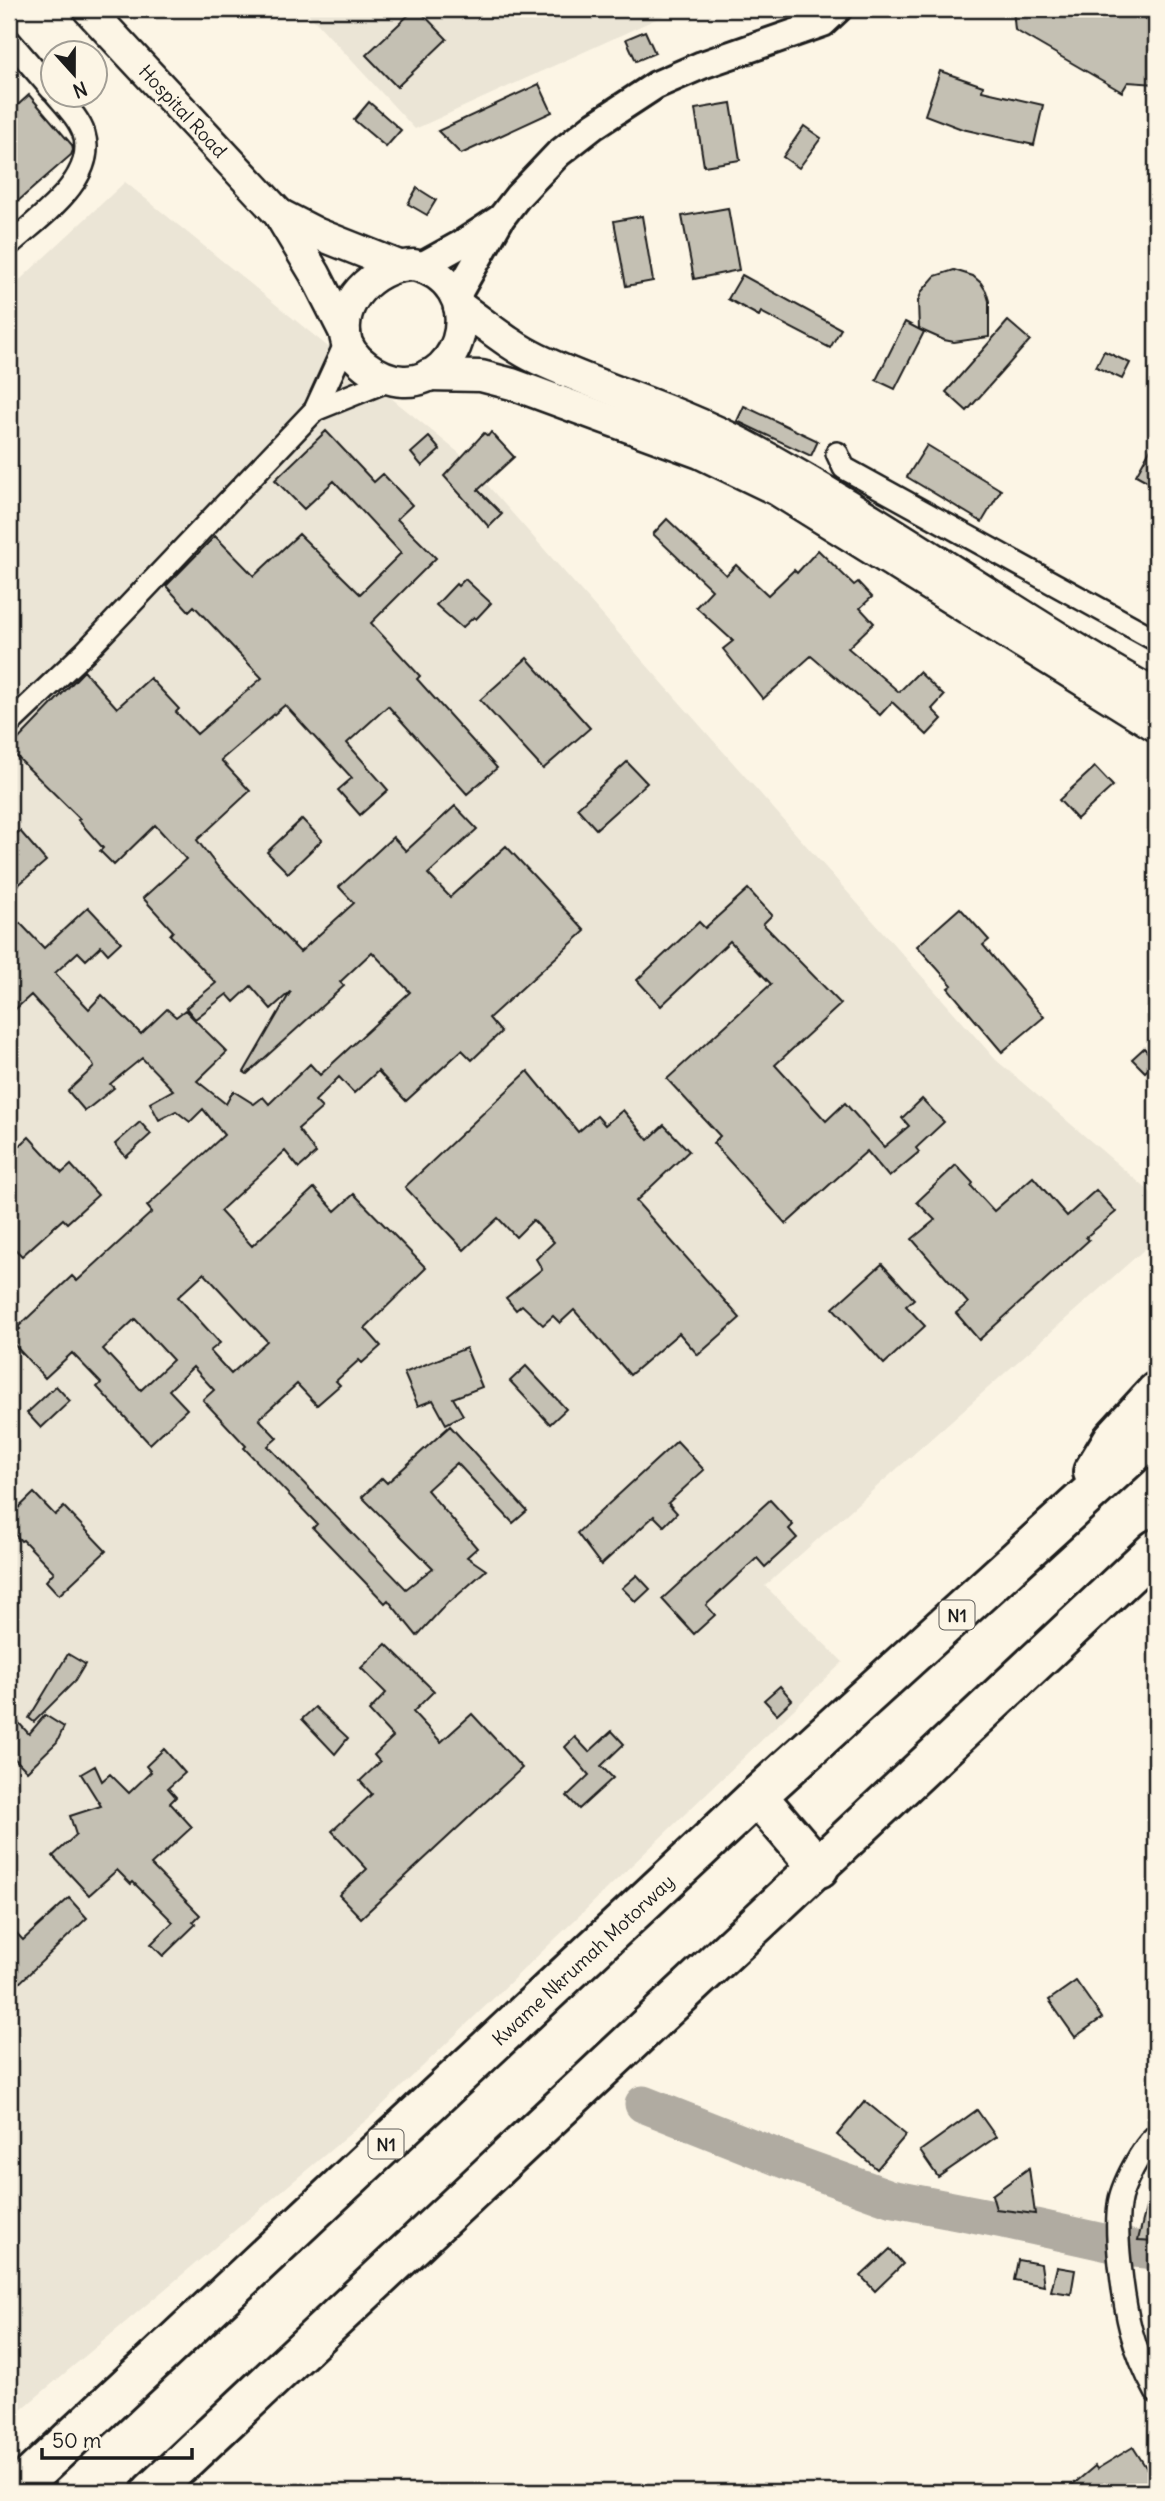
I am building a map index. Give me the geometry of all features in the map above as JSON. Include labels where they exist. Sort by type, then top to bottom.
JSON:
[{"type":"highway","points":[[1066,1517],[1113,1439],[1156,1392]]},
{"type":"highway","name":"Kwame Nkrumah Motorway","points":[[14,2492],[757,1796],[1156,1433]]},
{"type":"highway","points":[[151,2492],[1156,1549]]},
{"type":"highway","points":[[757,1796],[819,1868]]},
{"type":"main road","name":"Hospital Road","points":[[88,9],[279,214]]},
{"type":"main road","points":[[279,214],[318,234],[442,278],[458,302],[536,358],[706,426],[815,485],[1156,695]]},
{"type":"main road","points":[[279,214],[315,274],[354,354],[377,373],[392,379],[416,380],[442,366],[452,354],[459,338],[462,323],[458,302]]},
{"type":"main road","points":[[346,337],[350,307],[365,285],[387,270],[410,267]]},
{"type":"main road","points":[[428,375],[472,375],[512,384],[638,428],[722,463],[777,490],[1156,726]]},
{"type":"street","points":[[458,302],[501,218],[518,196],[558,154],[595,125],[656,85],[702,65],[823,23],[838,9]]},
{"type":"street","points":[[9,40],[38,74]]},
{"type":"street","points":[[9,245],[67,192],[80,174],[86,155],[84,135],[68,108]]},
{"type":"street","points":[[410,267],[458,246],[501,218]]},
{"type":"street","points":[[9,724],[86,651],[316,410],[346,337]]},
{"type":"street","points":[[316,410],[392,379]]},
{"type":"street","points":[[837,453],[844,468],[1156,640]]},
{"type":"street","points":[[872,520],[890,493]]},
{"type":"street","points":[[1156,2135],[1132,2171],[1119,2203],[1118,2246],[1126,2314],[1143,2368],[1156,2392]]},
{"type":"shaded area","points":[[304,9],[678,9],[415,129]]},
{"type":"shaded area","points":[[125,182],[459,453],[996,1060],[1156,1197],[1156,1239],[765,1586],[843,1662],[370,2117],[9,2420],[9,290]]},
{"type":"building","points":[[415,9],[447,39],[397,87],[366,55]]},
{"type":"building","points":[[1013,9],[1130,9],[1156,25],[1156,84],[1128,82],[1122,92],[1015,30]]},
{"type":"building","points":[[645,31],[655,53],[636,61],[626,39]]},
{"type":"building","points":[[940,71],[983,86],[982,91],[1043,105],[1034,145],[962,129],[925,115]]},
{"type":"building","points":[[539,84],[552,112],[461,154],[438,131]]},
{"type":"building","points":[[29,95],[72,145],[73,150],[71,155],[9,209],[9,113]]},
{"type":"building","points":[[369,102],[401,130],[386,147],[354,120]]},
{"type":"building","points":[[731,103],[740,160],[704,166],[695,109]]},
{"type":"building","points":[[804,126],[821,138],[799,168],[783,157]]},
{"type":"building","points":[[417,188],[436,200],[427,215],[408,204]]},
{"type":"building","points":[[728,208],[739,270],[694,279],[682,216]]},
{"type":"building","points":[[642,216],[653,281],[626,286],[614,221]]},
{"type":"building","points":[[954,270],[973,276],[986,291],[989,301],[989,337],[954,342],[919,329],[918,301],[922,291],[935,276]]},
{"type":"building","points":[[742,275],[841,329],[830,348],[761,312],[759,316],[728,299]]},
{"type":"building","points":[[1008,321],[1030,340],[967,411],[946,392]]},
{"type":"building","points":[[905,322],[924,332],[895,389],[876,380]]},
{"type":"building","points":[[1104,351],[1130,363],[1122,379],[1096,367]]},
{"type":"building","points":[[744,406],[818,441],[811,456],[737,421]]},
{"type":"building","points":[[326,431],[374,482],[383,474],[412,505],[397,519],[436,558],[371,623],[420,676],[417,679],[497,768],[467,794],[388,706],[347,743],[388,790],[360,815],[338,790],[352,778],[285,705],[221,760],[250,791],[197,840],[218,867],[300,952],[354,903],[339,887],[393,837],[406,851],[455,806],[477,829],[428,874],[450,897],[506,846],[585,931],[489,1018],[501,1032],[472,1060],[462,1050],[406,1101],[378,1071],[354,1093],[339,1077],[315,1101],[322,1108],[298,1129],[316,1153],[299,1168],[285,1151],[220,1211],[252,1246],[314,1188],[335,1211],[354,1194],[426,1268],[365,1328],[381,1346],[362,1363],[359,1360],[336,1381],[340,1385],[317,1405],[297,1384],[259,1419],[277,1438],[268,1446],[406,1589],[433,1568],[362,1497],[382,1478],[387,1483],[450,1426],[527,1511],[513,1523],[457,1463],[427,1490],[477,1548],[467,1557],[486,1570],[449,1601],[417,1636],[388,1600],[385,1603],[313,1528],[317,1524],[244,1448],[246,1446],[203,1400],[214,1390],[193,1367],[169,1390],[187,1409],[150,1444],[97,1387],[101,1383],[72,1353],[45,1378],[9,1339],[20,1329],[18,1327],[72,1276],[77,1281],[152,1212],[147,1206],[224,1135],[203,1109],[190,1122],[176,1111],[159,1120],[150,1103],[173,1090],[142,1058],[110,1084],[114,1088],[85,1111],[68,1091],[94,1067],[91,1061],[31,995],[9,1015],[9,933],[20,923],[44,948],[88,907],[121,942],[108,954],[101,946],[86,960],[78,952],[55,973],[89,1009],[102,995],[141,1034],[167,1009],[176,1017],[185,1010],[227,1052],[197,1081],[226,1104],[233,1091],[254,1104],[263,1097],[269,1104],[310,1064],[320,1075],[410,992],[372,952],[340,982],[344,986],[247,1074],[244,1072],[291,991],[271,1009],[251,986],[234,1002],[227,994],[195,1019],[186,1008],[216,983],[170,935],[173,931],[143,898],[186,859],[155,825],[114,865],[100,851],[103,848],[78,820],[80,819],[9,749],[84,671],[117,708],[150,678],[179,709],[176,712],[197,734],[262,678],[194,606],[189,611],[166,586],[215,536],[254,576],[299,534],[360,594],[401,553],[334,481],[304,509],[275,480]],"holes":[[[204,1273],[267,1341],[231,1374],[210,1351],[220,1343],[178,1297]],[[135,1319],[173,1360],[141,1390],[103,1349]]]},
{"type":"building","points":[[491,432],[514,457],[478,490],[502,514],[489,527],[444,476],[484,433],[488,436]]},
{"type":"building","points":[[429,437],[440,450],[422,466],[411,453]]},
{"type":"building","points":[[1156,439],[1156,486],[1136,475]]},
{"type":"building","points":[[927,445],[1001,490],[982,522],[907,477]]},
{"type":"building","points":[[667,519],[726,575],[736,565],[768,595],[794,570],[797,573],[818,550],[854,585],[858,582],[872,597],[860,608],[874,623],[848,648],[899,692],[919,672],[944,696],[932,709],[942,719],[927,735],[892,702],[880,715],[811,656],[763,699],[723,649],[733,641],[696,607],[712,590],[653,534]]},
{"type":"building","points":[[465,579],[491,603],[476,619],[474,617],[462,628],[436,605],[456,584],[458,586]]},
{"type":"building","points":[[527,658],[590,728],[543,769],[480,700]]},
{"type":"building","points":[[627,762],[647,783],[596,829],[577,808]]},
{"type":"building","points":[[1095,767],[1113,786],[1077,819],[1059,800]]},
{"type":"building","points":[[302,819],[322,840],[288,873],[267,852]]},
{"type":"building","points":[[20,831],[46,861],[16,887],[9,879],[9,840]]},
{"type":"building","points":[[748,889],[772,915],[763,924],[841,1004],[775,1065],[826,1121],[845,1103],[884,1147],[909,1126],[902,1118],[922,1099],[944,1122],[916,1148],[919,1152],[889,1177],[867,1151],[786,1224],[713,1143],[720,1136],[667,1079],[771,984],[730,941],[661,1006],[637,980],[699,922],[705,928]]},
{"type":"building","points":[[960,908],[989,940],[983,945],[1044,1017],[1002,1052],[948,988],[952,985],[917,946]]},
{"type":"building","points":[[1144,1048],[1156,1062],[1145,1072],[1132,1059]]},
{"type":"building","points":[[528,1071],[578,1132],[597,1116],[605,1125],[623,1110],[648,1140],[664,1125],[689,1151],[636,1201],[740,1318],[698,1355],[679,1333],[630,1375],[574,1310],[560,1323],[553,1316],[543,1325],[522,1305],[516,1310],[506,1298],[542,1269],[536,1259],[554,1242],[533,1220],[516,1237],[498,1218],[464,1250],[405,1187]]},
{"type":"building","points":[[140,1122],[151,1134],[126,1157],[115,1144]]},
{"type":"building","points":[[29,1137],[62,1173],[71,1165],[98,1195],[67,1223],[63,1219],[22,1256],[9,1243],[9,1156]]},
{"type":"building","points":[[956,1165],[994,1211],[1033,1177],[1067,1216],[1096,1190],[1116,1212],[1086,1237],[1089,1240],[979,1340],[956,1313],[968,1303],[912,1239],[935,1220],[917,1202]]},
{"type":"building","points":[[882,1264],[914,1299],[906,1306],[925,1326],[884,1364],[833,1308]]},
{"type":"building","points":[[466,1348],[482,1387],[453,1398],[463,1415],[446,1424],[433,1400],[418,1406],[404,1373]]},
{"type":"building","points":[[526,1366],[566,1409],[550,1424],[510,1381]]},
{"type":"building","points":[[56,1386],[70,1401],[41,1428],[27,1413]]},
{"type":"building","points":[[677,1441],[704,1470],[668,1503],[677,1513],[664,1526],[654,1516],[601,1565],[577,1533]]},
{"type":"building","points":[[34,1493],[55,1515],[64,1507],[106,1551],[59,1595],[46,1581],[54,1572],[9,1528],[9,1517]]},
{"type":"building","points":[[770,1500],[793,1525],[789,1529],[797,1538],[765,1567],[757,1558],[706,1605],[715,1615],[694,1634],[662,1599]]},
{"type":"building","points":[[637,1575],[650,1589],[636,1602],[622,1588]]},
{"type":"building","points":[[386,1644],[434,1691],[413,1712],[441,1742],[472,1714],[522,1768],[361,1918],[339,1895],[367,1869],[332,1831],[372,1794],[360,1781],[380,1762],[374,1755],[393,1737],[369,1711],[386,1693],[361,1668]]},
{"type":"building","points":[[68,1654],[85,1664],[75,1681],[34,1722],[29,1718]]},
{"type":"building","points":[[780,1686],[792,1700],[777,1714],[764,1700]]},
{"type":"building","points":[[315,1707],[348,1738],[335,1754],[302,1719]]},
{"type":"building","points":[[45,1715],[64,1727],[57,1742],[27,1771],[9,1753],[9,1729],[17,1721],[29,1734]]},
{"type":"building","points":[[612,1731],[624,1744],[601,1766],[613,1778],[579,1809],[567,1796],[589,1775],[565,1747],[575,1737],[589,1752]]},
{"type":"building","points":[[164,1749],[185,1773],[168,1788],[176,1797],[170,1803],[192,1827],[151,1865],[200,1915],[193,1922],[196,1924],[163,1956],[151,1944],[173,1922],[133,1882],[131,1884],[117,1870],[89,1895],[53,1856],[76,1835],[70,1816],[101,1806],[81,1774],[95,1766],[102,1781],[110,1774],[129,1793],[151,1772],[146,1766]]},
{"type":"building","points":[[69,1898],[87,1918],[9,1993],[9,1925],[23,1940]]},
{"type":"building","points":[[1076,1981],[1102,2018],[1075,2037],[1049,2000]]},
{"type":"building","points":[[865,2101],[906,2135],[877,2169],[837,2135]]},
{"type":"building","points":[[977,2110],[996,2137],[938,2177],[920,2151]]},
{"type":"building","points":[[1029,2168],[1035,2214],[996,2209],[992,2195]]},
{"type":"building","points":[[1150,2192],[1156,2192],[1156,2241],[1138,2240]]},
{"type":"building","points":[[890,2249],[903,2264],[875,2291],[861,2276]]},
{"type":"building","points":[[1018,2260],[1041,2264],[1044,2286],[1014,2280]]},
{"type":"building","points":[[1057,2267],[1075,2270],[1071,2294],[1051,2291]]},
{"type":"building","points":[[1133,2447],[1156,2483],[1156,2492],[1064,2492],[1095,2466],[1097,2469]]},
{"type":"waterway","points":[[643,2104],[890,2198],[1135,2249],[1156,2251]]}]
